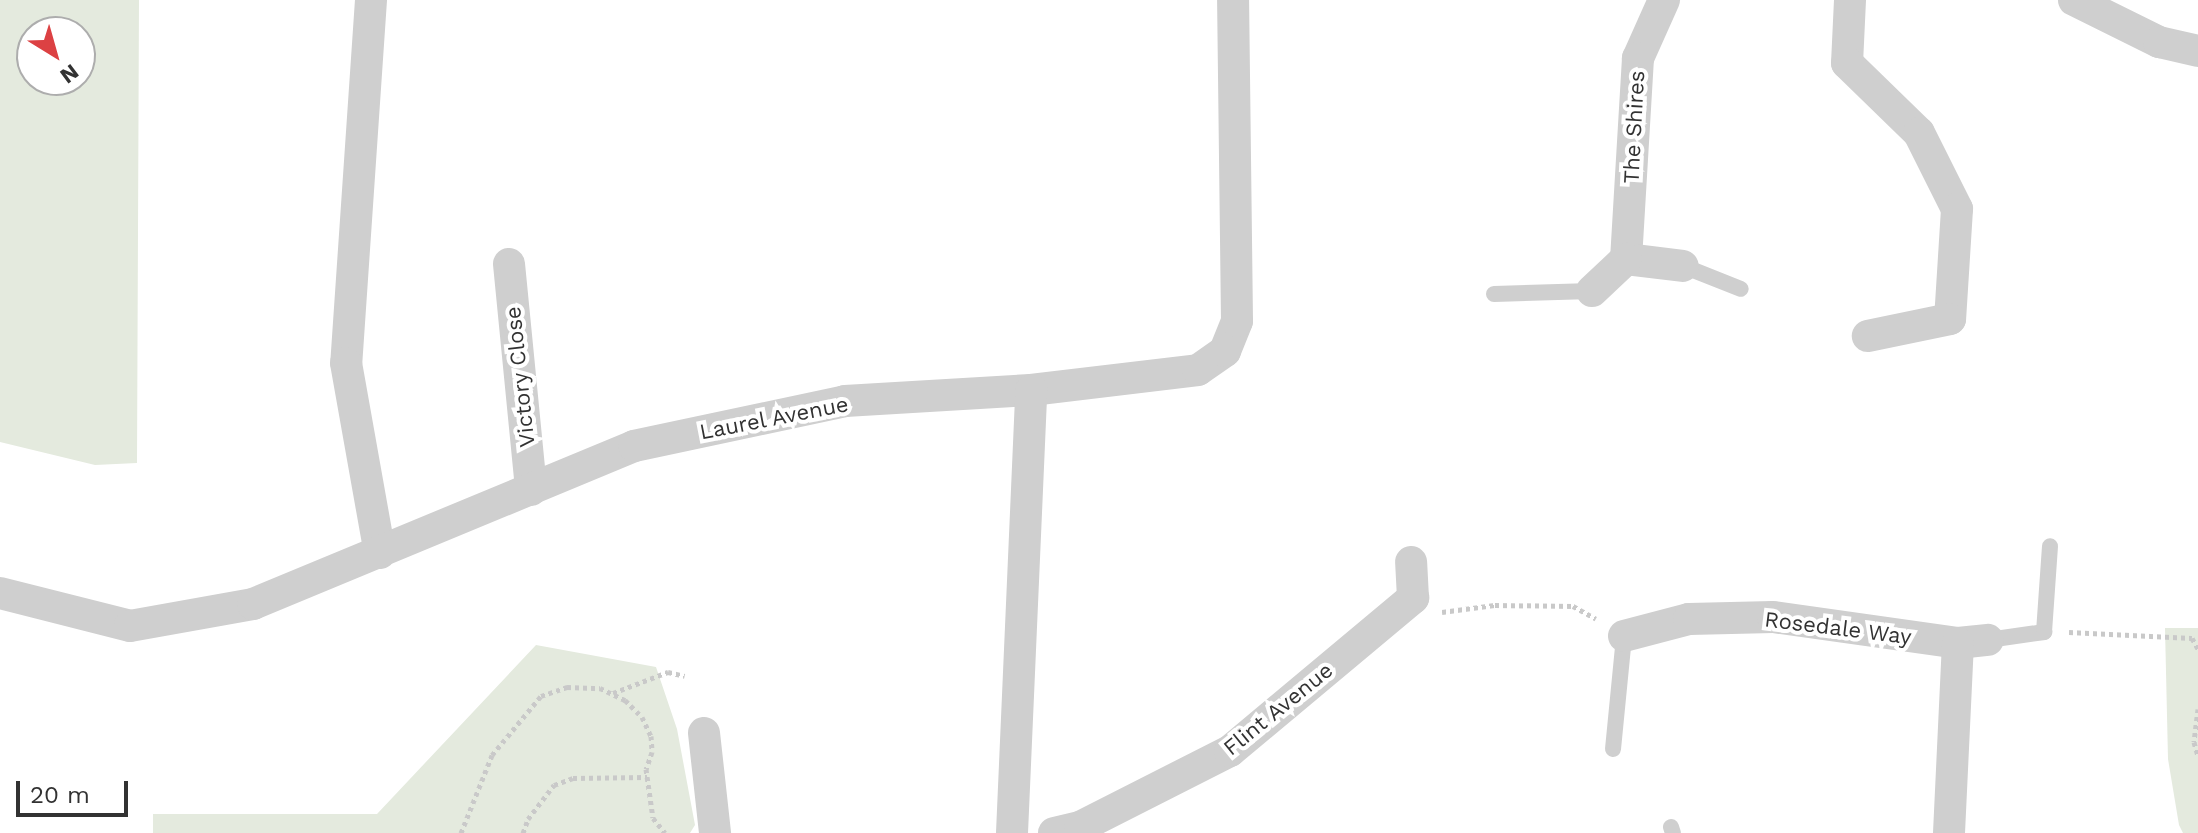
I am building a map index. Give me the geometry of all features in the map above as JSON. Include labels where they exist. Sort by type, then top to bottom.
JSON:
[{"type":"street","points":[[371,0],[346,363],[380,553]]},
{"type":"street","name":"Laurel Avenue","points":[[0,593],[130,626],[253,604],[634,446],[845,401],[1031,390],[1198,370],[1225,351],[1237,321],[1233,0]]},
{"type":"street","name":"The Shires","points":[[1626,259],[1638,58],[1664,0]]},
{"type":"street","points":[[1850,0],[1847,63],[1919,133],[1957,209],[1950,319],[1868,336]]},
{"type":"street","points":[[2074,0],[2159,42],[2198,51]]},
{"type":"street","points":[[1592,291],[1626,259],[1683,266]]},
{"type":"street","name":"Victory Close","points":[[509,264],[531,490]]},
{"type":"street","points":[[1012,833],[1031,390]]},
{"type":"street","points":[[1411,562],[1413,598]]},
{"type":"street","name":"Flint Avenue","points":[[1054,833],[1080,827],[1230,751],[1413,598]]},
{"type":"street","name":"Rosedale Way","points":[[1624,636],[1689,619],[1773,617],[1973,641]]},
{"type":"street","points":[[1949,833],[1973,641]]},
{"type":"street","points":[[704,733],[715,833]]},
{"type":"lane","points":[[1683,266],[1741,289]]},
{"type":"lane","points":[[1494,294],[1592,291]]},
{"type":"lane","points":[[1973,641],[2044,632],[2050,546]]},
{"type":"lane","points":[[1613,749],[1624,636]]},
{"type":"path","points":[[1413,598],[1446,614],[1495,605],[1573,606],[1624,636]]},
{"type":"path","points":[[2044,632],[2192,638],[2198,649]]},
{"type":"path","points":[[612,694],[668,672],[685,676]]},
{"type":"path","points":[[461,833],[492,755],[541,696],[567,687],[600,688],[625,700],[642,717],[651,736],[647,777],[653,818],[665,833]]},
{"type":"path","points":[[2198,709],[2194,742],[2198,756]]},
{"type":"path","points":[[523,833],[528,819],[554,785],[573,778],[647,777]]},
{"type":"shaded area","points":[[0,0],[139,0],[137,463],[95,465],[0,442]]},
{"type":"shaded area","points":[[2165,628],[2198,628],[2198,833],[2183,833],[2179,825],[2168,759]]},
{"type":"shaded area","points":[[536,645],[656,667],[677,729],[695,825],[690,833],[153,833],[153,814],[377,814]]}]
